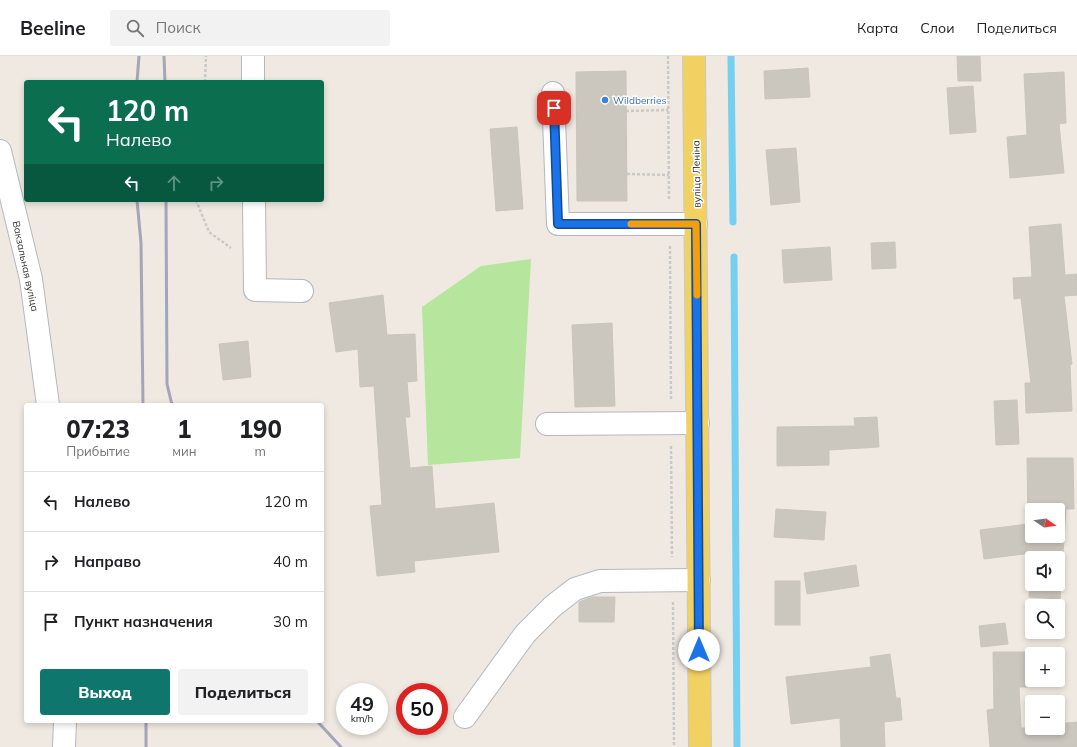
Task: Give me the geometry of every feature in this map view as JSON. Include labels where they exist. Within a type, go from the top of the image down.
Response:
[{"type":"main road","name":"вуліца Леніна","points":[[694,56],[700,747]]},
{"type":"street","points":[[253,56],[254,80]]},
{"type":"street","points":[[553,93],[558,224],[696,224]]},
{"type":"street","name":"Вакзальная вуліца","points":[[0,151],[31,280],[48,403]]},
{"type":"street","points":[[254,202],[255,290],[302,290]]},
{"type":"street","points":[[547,424],[698,423]]},
{"type":"street","points":[[465,717],[526,634],[553,606],[575,589],[600,581],[699,580]]},
{"type":"street","points":[[64,747],[65,723]]},
{"type":"path","points":[[205,80],[206,56]]},
{"type":"path","points":[[626,111],[668,110]]},
{"type":"path","points":[[627,174],[669,175]]},
{"type":"path","points":[[197,202],[210,232],[255,265]]},
{"type":"green space","points":[[531,259],[520,458],[428,465],[422,307],[481,266]]},
{"type":"building","points":[[957,56],[980,56],[981,81],[958,81]]},
{"type":"building","points":[[808,68],[810,97],[765,99],[764,71]]},
{"type":"building","points":[[626,71],[627,201],[577,201],[576,72]]},
{"type":"building","points":[[1064,72],[1066,123],[1059,124],[1064,173],[1010,178],[1007,137],[1027,135],[1024,74]]},
{"type":"building","points":[[973,86],[976,132],[950,134],[947,88]]},
{"type":"building","points":[[517,127],[523,209],[496,211],[490,129]]},
{"type":"building","points":[[796,148],[800,202],[771,205],[766,150]]},
{"type":"building","points":[[1061,224],[1065,275],[1077,274],[1077,295],[1064,296],[1072,364],[1070,365],[1072,411],[1026,413],[1025,383],[1031,383],[1021,298],[1014,299],[1013,278],[1032,277],[1029,227]]},
{"type":"building","points":[[895,242],[896,268],[872,269],[871,243]]},
{"type":"building","points":[[830,247],[832,280],[784,283],[782,250]]},
{"type":"building","points":[[383,295],[387,335],[415,334],[417,381],[407,382],[410,417],[405,417],[410,468],[432,466],[435,509],[494,503],[499,552],[414,561],[415,572],[377,576],[370,506],[382,505],[374,386],[360,387],[358,349],[336,352],[329,303]]},
{"type":"building","points":[[612,323],[615,406],[575,407],[572,325]]},
{"type":"building","points":[[248,341],[251,377],[223,380],[219,344]]},
{"type":"building","points":[[1017,400],[1019,444],[996,445],[994,401]]},
{"type":"building","points":[[877,417],[879,447],[829,450],[829,465],[777,466],[777,427],[855,426],[854,418]]},
{"type":"building","points":[[1027,458],[1073,458],[1074,509],[1066,509],[1065,524],[1065,503],[1028,503]]},
{"type":"building","points":[[776,509],[826,512],[824,540],[774,537]]},
{"type":"building","points":[[1025,524],[1025,543],[1064,543],[1063,551],[1025,551],[1025,554],[984,559],[980,530]]},
{"type":"building","points":[[856,565],[859,586],[807,594],[804,573]]},
{"type":"building","points":[[775,581],[800,581],[800,625],[775,625]]},
{"type":"building","points":[[1029,591],[1061,591],[1060,599],[1029,597]]},
{"type":"building","points":[[592,597],[615,597],[614,622],[579,622],[579,602]]},
{"type":"building","points":[[1005,623],[1008,644],[981,647],[979,626]]},
{"type":"building","points":[[993,652],[1025,652],[1025,687],[1019,687],[1021,728],[1025,728],[1025,735],[1065,735],[1065,723],[1077,722],[1077,747],[990,747],[987,710],[994,709]]},
{"type":"building","points":[[890,654],[896,698],[900,698],[902,720],[884,722],[885,747],[841,747],[840,718],[791,724],[786,677],[871,667],[870,657]]},
{"type":"waterway","points":[[731,56],[733,222]]},
{"type":"waterway","points":[[734,257],[737,747]]},
{"type":"railway","points":[[137,80],[139,56]]},
{"type":"railway","points":[[164,56],[165,80]]},
{"type":"railway","points":[[137,202],[141,243],[143,403]]},
{"type":"railway","points":[[166,202],[167,384],[172,403]]},
{"type":"railway","points":[[146,723],[146,747]]},
{"type":"railway","points":[[319,723],[341,747]]},
{"type":"slow traffic","points":[[631,224],[696,224],[697,295]]},
{"type":"place","name":"Wildberries","points":[[605,100]]},
{"type":"route","points":[[554,108],[558,224],[696,224],[699,650]]}]
